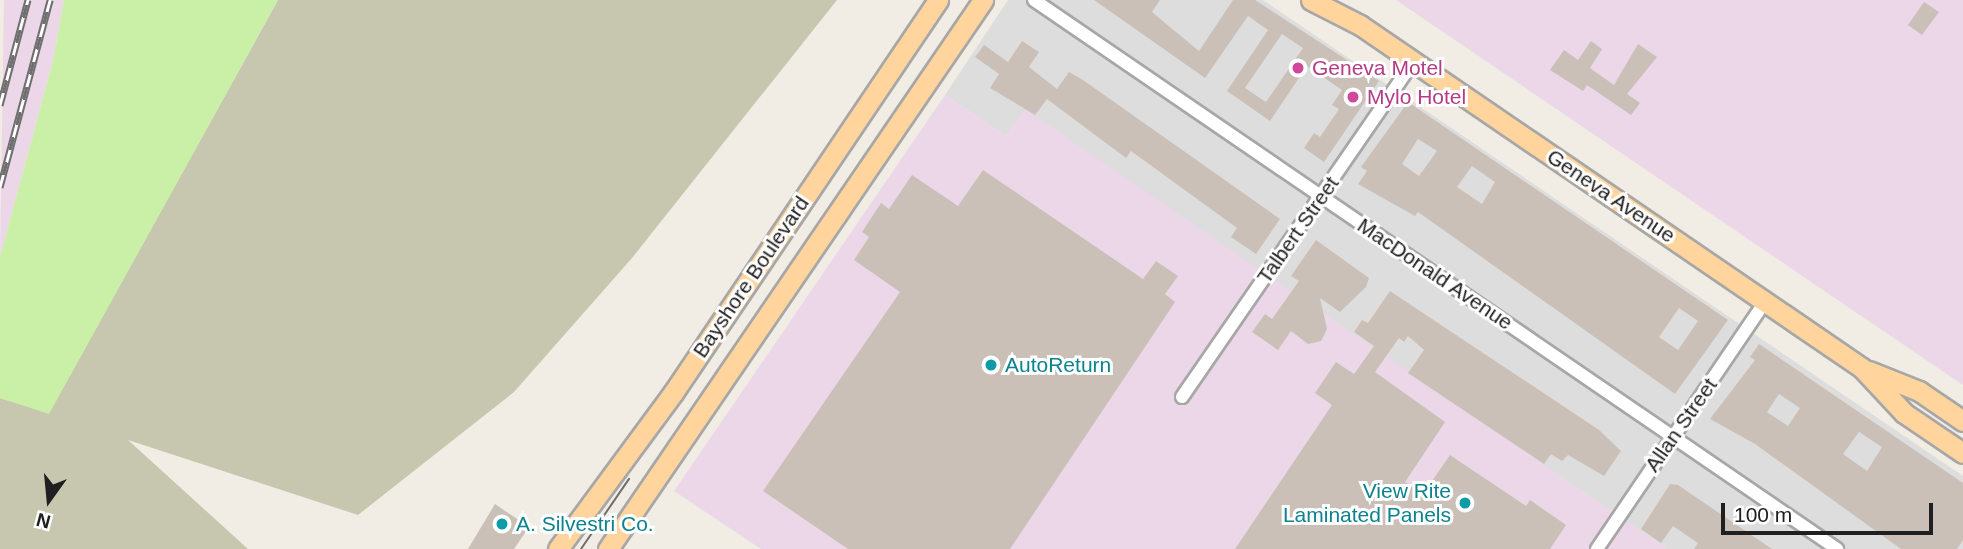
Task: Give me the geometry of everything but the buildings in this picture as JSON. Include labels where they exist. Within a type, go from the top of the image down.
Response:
[{"type":"main road","name":"Bayshore Boulevard","points":[[558,549],[673,393],[938,0]]},
{"type":"main road","name":"Bayshore Boulevard","points":[[608,549],[983,0]]},
{"type":"main road","name":"Geneva Avenue","points":[[1311,0],[1360,24]]},
{"type":"main road","name":"Geneva Avenue","points":[[1334,0],[1360,24],[1862,368],[1919,391],[1963,421]]},
{"type":"main road","name":"Geneva Avenue","points":[[1862,368],[1904,413],[1963,453]]},
{"type":"street","name":"MacDonald Avenue","points":[[1034,0],[1837,549]]},
{"type":"street","name":"Talbert Street","points":[[1182,397],[1414,61]]},
{"type":"street","name":"Allan Street","points":[[1597,549],[1765,302]]},
{"type":"shaded area","points":[[4,0],[64,0],[53,61],[0,257]]},
{"type":"shaded area","points":[[278,0],[837,0],[632,258],[514,392],[358,515],[128,440],[248,549],[0,549],[0,398],[49,413]]},
{"type":"shaded area","points":[[1008,0],[1263,0],[1963,476],[1963,549],[1667,549],[1025,110],[1006,136],[945,95]]},
{"type":"shaded area","points":[[1396,0],[1963,0],[1963,385]]},
{"type":"shaded area","points":[[945,95],[1006,136],[1025,109],[1667,549],[761,549],[674,491]]},
{"type":"green space","points":[[64,0],[278,0],[49,414],[0,398],[0,257],[53,61]]},
{"type":"tram line","points":[[581,549],[629,479]]},
{"type":"railway","points":[[0,105],[28,0]]},
{"type":"railway","points":[[0,187],[50,0]]},
{"type":"place","name":"Geneva Motel","points":[[1298,68]]},
{"type":"place","name":"Mylo Hotel","points":[[1353,97]]},
{"type":"place","name":"AutoReturn","points":[[991,365]]},
{"type":"place","name":"View Rite Laminated Panels","points":[[1465,503]]},
{"type":"place","name":"A. Silvestri Co.","points":[[502,524]]}]
